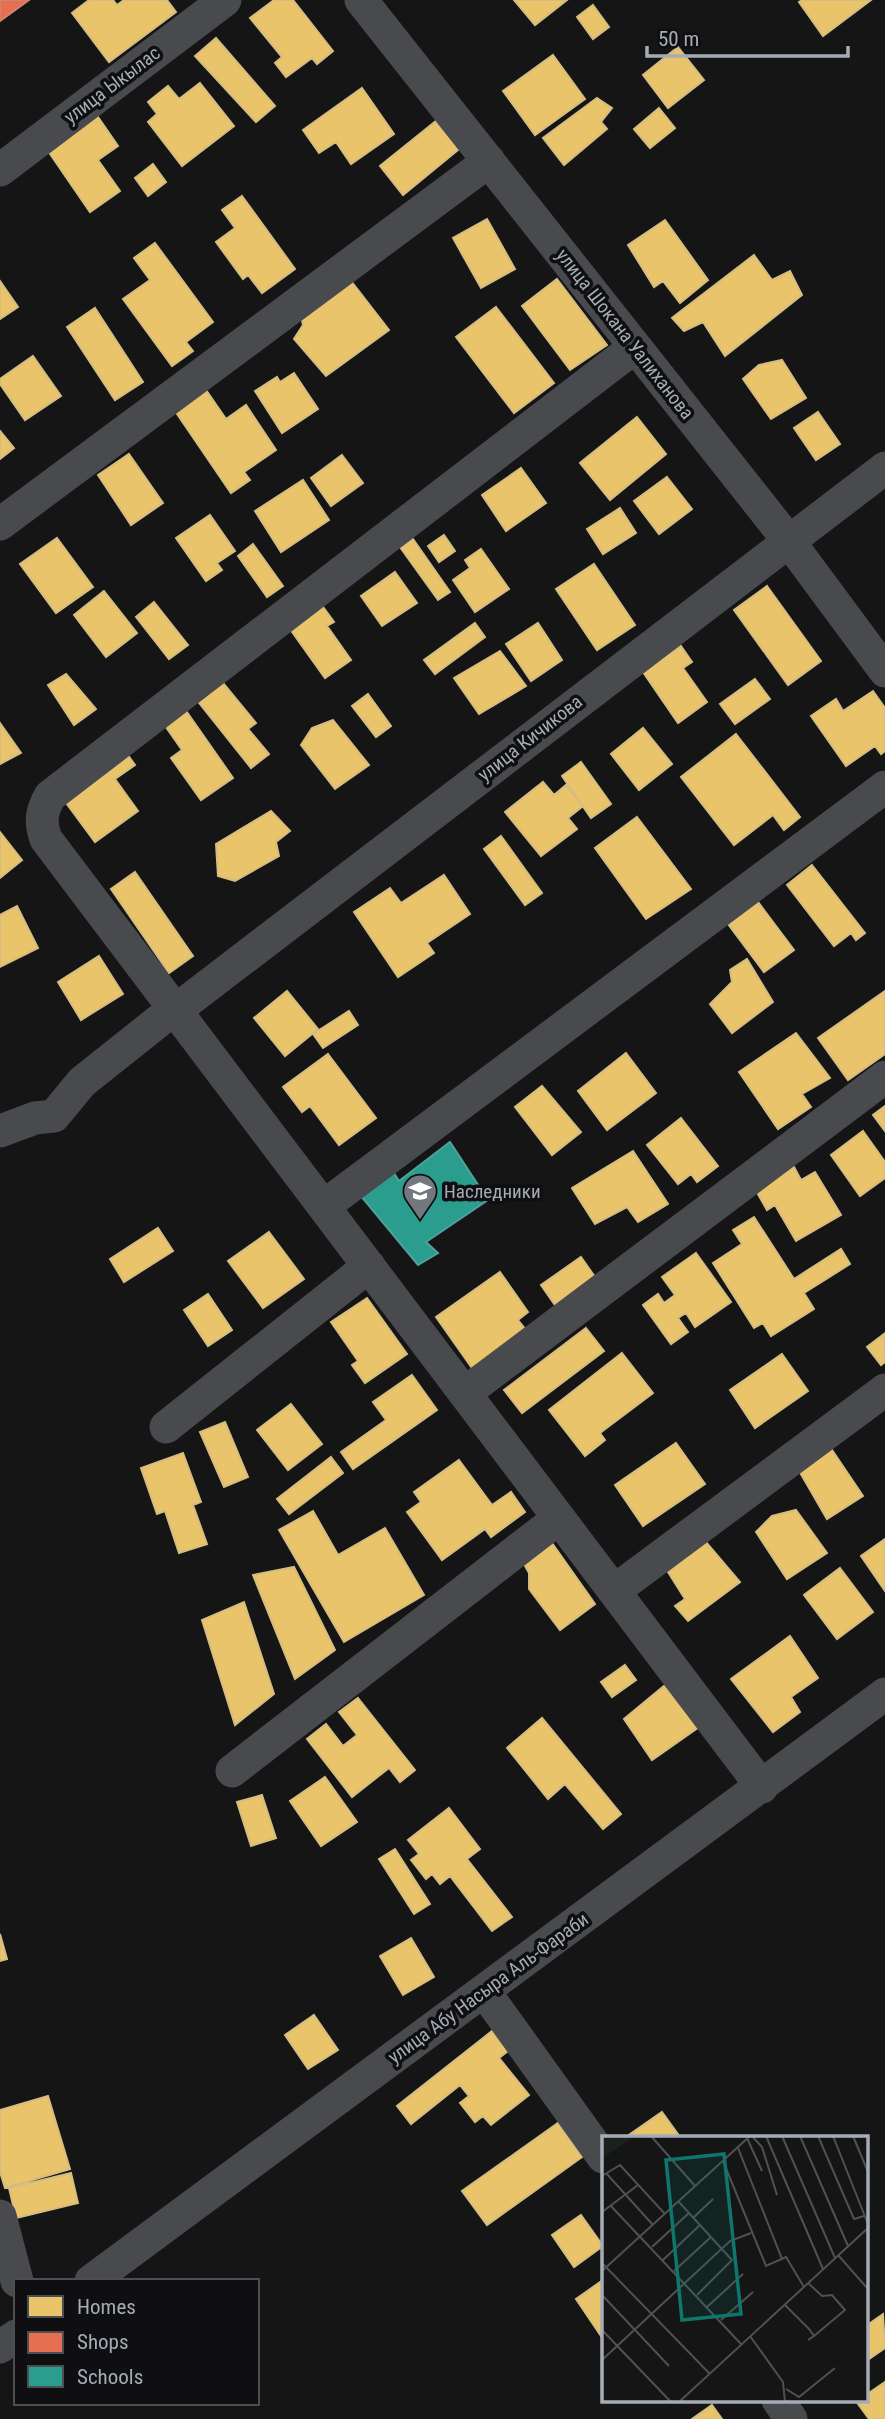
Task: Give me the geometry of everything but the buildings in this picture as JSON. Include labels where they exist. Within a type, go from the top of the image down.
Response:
[{"type":"street","name":"улица Ыкылас","points":[[0,170],[225,0]]},
{"type":"street","name":"улица Шокана Уалиханова","points":[[361,0],[788,540],[885,671]]},
{"type":"street","points":[[0,524],[489,162]]},
{"type":"street","points":[[635,347],[50,796],[42,811],[41,825],[46,839],[762,1787]]},
{"type":"street","name":"улица Кичикова","points":[[0,1131],[35,1118],[54,1116],[82,1082],[175,1009],[885,468]]},
{"type":"street","points":[[324,1206],[885,787]]},
{"type":"street","points":[[465,1393],[885,1077]]},
{"type":"street","points":[[166,1427],[369,1265]]},
{"type":"street","points":[[614,1591],[885,1390]]},
{"type":"street","points":[[232,1771],[559,1518]]},
{"type":"street","name":"улица Абу Насыра Аль-Фараби","points":[[94,2279],[885,1694]]},
{"type":"street","points":[[484,1991],[602,2156]]},
{"type":"street","points":[[0,2216],[16,2279]]},
{"type":"street","points":[[779,2402],[791,2419]]},
{"type":"place","name":"Наследники","points":[[420,1221]]}]
